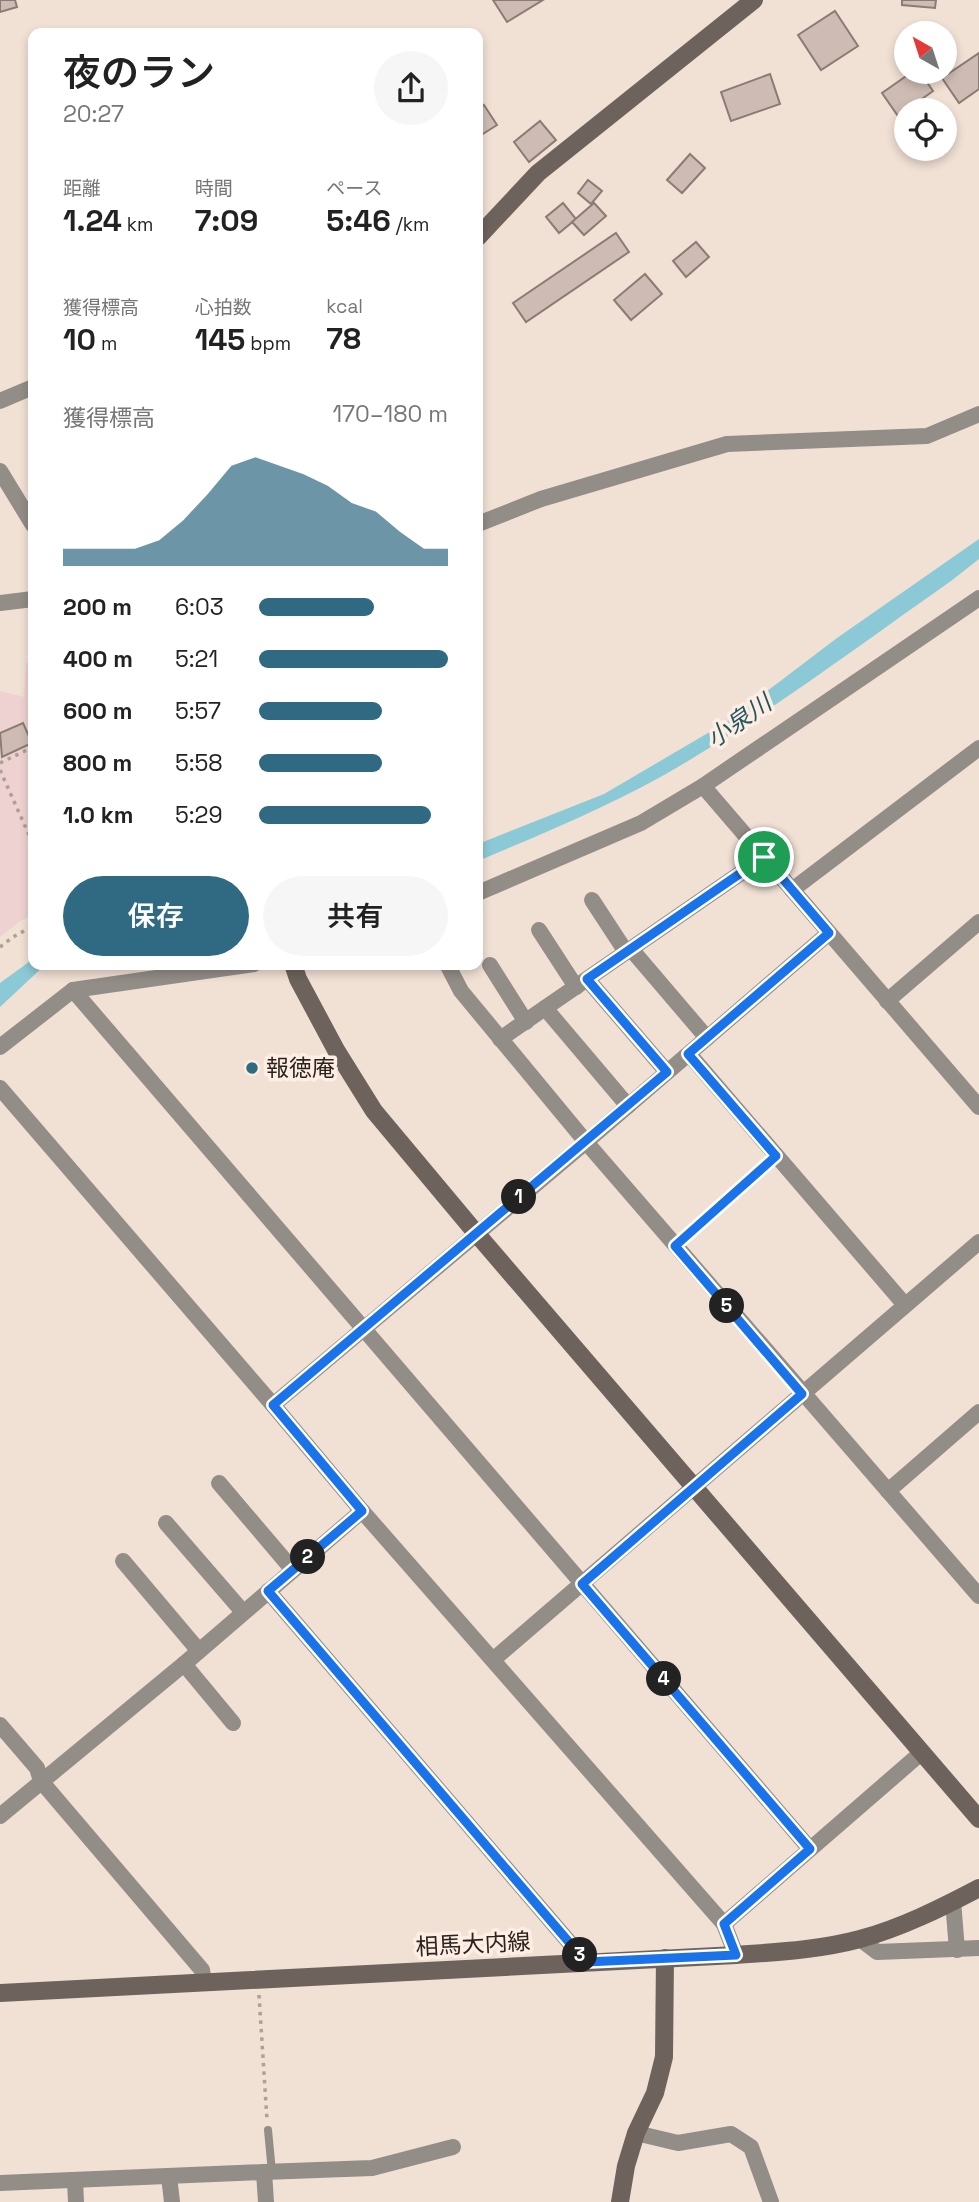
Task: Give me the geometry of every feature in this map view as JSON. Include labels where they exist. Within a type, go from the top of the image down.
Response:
[{"type":"street","points":[[483,232],[538,173],[754,0]]},
{"type":"street","points":[[0,401],[28,389]]},
{"type":"street","points":[[483,522],[541,499],[727,444],[927,436],[979,414]]},
{"type":"street","points":[[0,471],[28,517]]},
{"type":"street","points":[[483,891],[641,823],[703,786],[979,598]]},
{"type":"street","points":[[0,603],[28,600]]},
{"type":"street","points":[[792,890],[979,748]]},
{"type":"street","points":[[703,786],[979,1107]]},
{"type":"street","points":[[500,1039],[764,857]]},
{"type":"street","points":[[592,900],[629,951],[707,1038]]},
{"type":"street","points":[[887,1001],[979,922]]},
{"type":"street","points":[[539,930],[582,983],[667,1072]]},
{"type":"street","points":[[273,1405],[829,933]]},
{"type":"street","points":[[490,965],[526,1022]]},
{"type":"street","points":[[0,1047],[73,990],[212,970]]},
{"type":"street","points":[[295,970],[336,1050],[374,1111],[979,1819]]},
{"type":"street","points":[[450,970],[461,991],[586,1142],[802,1394],[976,1588]]},
{"type":"street","points":[[73,990],[810,1849]]},
{"type":"street","points":[[545,1008],[628,1106]]},
{"type":"street","points":[[688,1054],[905,1306]]},
{"type":"street","points":[[966,1091],[979,1080]]},
{"type":"street","points":[[0,1088],[362,1511],[724,1924],[736,1955]]},
{"type":"street","points":[[494,1659],[979,1242]]},
{"type":"street","points":[[888,1491],[979,1412]]},
{"type":"street","points":[[219,1483],[293,1570]]},
{"type":"street","points":[[0,1816],[184,1664],[362,1511]]},
{"type":"street","points":[[166,1523],[243,1612]]},
{"type":"street","points":[[123,1561],[199,1651]]},
{"type":"street","points":[[268,1591],[586,1962]]},
{"type":"street","points":[[184,1664],[233,1723]]},
{"type":"street","points":[[1,1728],[37,1768],[41,1781],[202,1970],[204,1982]]},
{"type":"street","points":[[724,1924],[921,1753]]},
{"type":"street","name":"相馬大内線","points":[[0,1993],[812,1949],[860,1939],[909,1922],[979,1888]]},
{"type":"street","points":[[953,1901],[957,1950]]},
{"type":"street","points":[[860,1939],[877,1952],[979,1948]]},
{"type":"street","points":[[620,2202],[626,2166],[636,2133],[655,2093],[664,2057],[665,1958]]},
{"type":"street","points":[[636,2133],[678,2143],[731,2134],[751,2147],[771,2202]]},
{"type":"street","points":[[0,2183],[372,2168],[453,2147]]},
{"type":"street","points":[[266,2202],[268,2172]]},
{"type":"street","points":[[169,2176],[172,2202]]},
{"type":"street","points":[[75,2180],[76,2202]]},
{"type":"lane","points":[[675,1246],[776,1156]]},
{"type":"lane","points":[[268,2130],[268,2172]]},
{"type":"path","points":[[0,763],[28,749]]},
{"type":"path","points":[[0,770],[28,833]]},
{"type":"path","points":[[0,947],[28,929]]},
{"type":"path","points":[[258,1979],[268,2130]]},
{"type":"shaded area","points":[[28,663],[28,917],[0,937],[0,691],[24,697]]},
{"type":"water","name":"小泉川","points":[[979,539],[979,559],[951,581],[722,740],[663,776],[611,802],[483,859],[483,842],[604,794],[725,723],[837,638]]},
{"type":"water","points":[[28,963],[28,970],[40,970],[0,1007],[0,983]]},
{"type":"building","points":[[0,0],[15,0],[17,7],[0,12]]},
{"type":"building","points":[[493,0],[543,0],[507,22]]},
{"type":"building","points":[[902,0],[936,0],[935,8],[902,5]]},
{"type":"building","points":[[835,11],[858,46],[821,70],[798,35]]},
{"type":"building","points":[[979,53],[979,89],[959,103],[946,84],[957,84],[957,68]]},
{"type":"building","points":[[770,74],[780,104],[731,121],[721,92]]},
{"type":"building","points":[[895,84],[928,84],[933,91],[923,98],[894,98],[894,110],[882,93]]},
{"type":"building","points":[[483,106],[497,125],[483,134]]},
{"type":"building","points":[[540,121],[556,140],[529,162],[514,142]]},
{"type":"building","points":[[690,154],[705,168],[682,193],[667,180]]},
{"type":"building","points":[[588,180],[602,191],[591,204],[578,193]]},
{"type":"building","points":[[563,203],[576,219],[559,233],[546,217]]},
{"type":"building","points":[[594,203],[606,216],[584,235],[572,222]]},
{"type":"building","points":[[616,233],[629,252],[526,322],[513,303]]},
{"type":"building","points":[[696,242],[709,257],[686,277],[673,261]]},
{"type":"building","points":[[645,274],[662,294],[631,320],[614,300]]},
{"type":"building","points":[[23,723],[28,734],[28,745],[2,757],[0,733]]},
{"type":"place","name":"報徳庵","points":[[252,1068]]},
{"type":"route","points":[[764,857],[829,933],[688,1054],[776,1156],[675,1246],[802,1394],[582,1584],[810,1849],[724,1924],[736,1955],[586,1962],[268,1591],[362,1511],[273,1405],[667,1072],[587,979],[764,857]]}]
